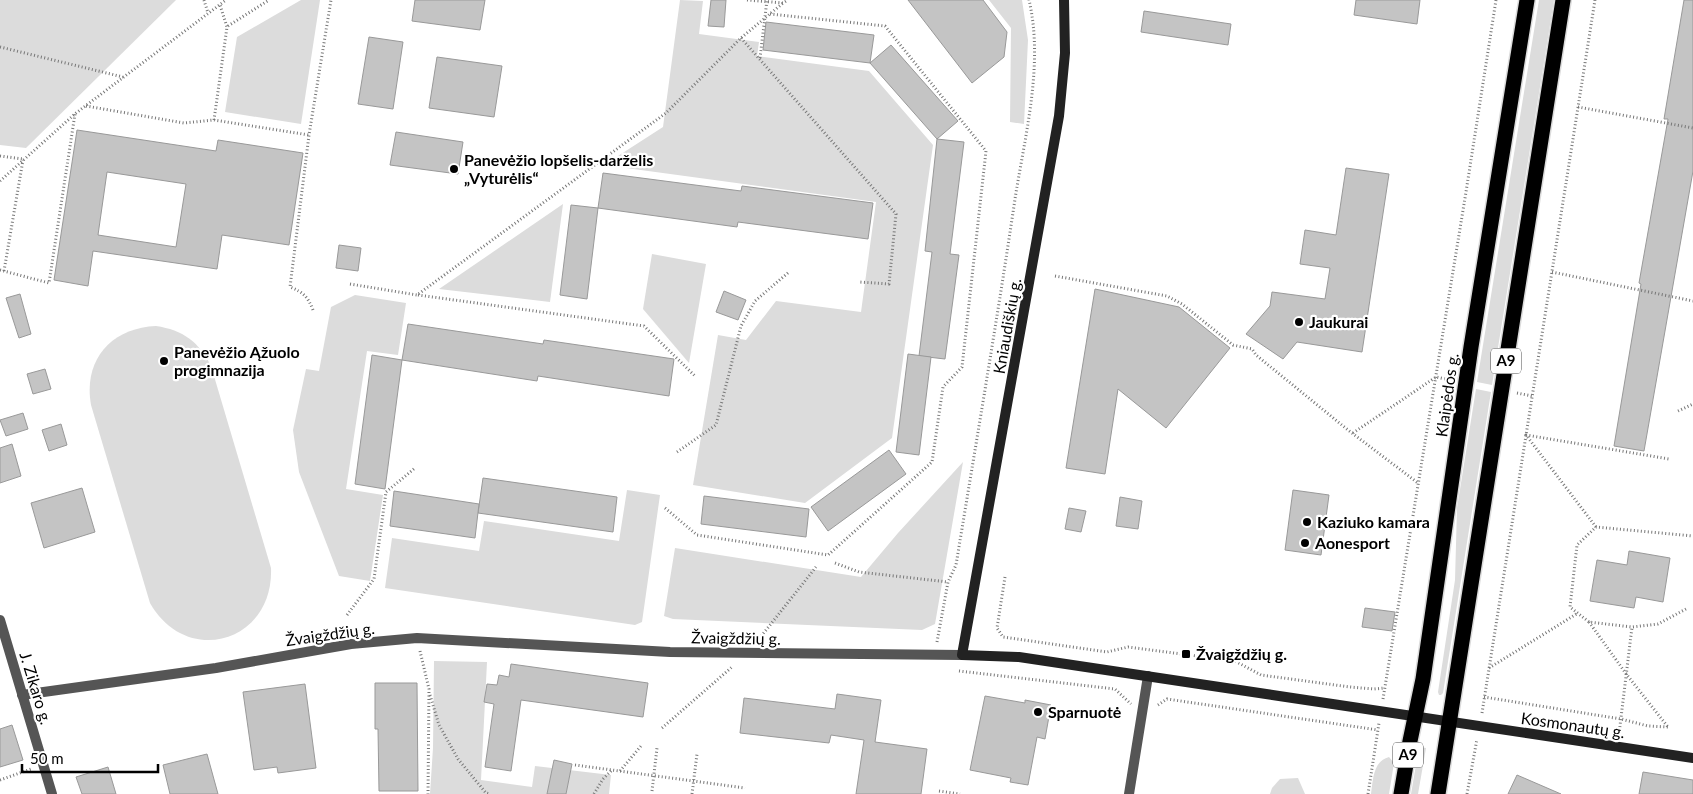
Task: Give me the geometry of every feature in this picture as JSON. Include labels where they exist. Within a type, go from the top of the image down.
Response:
[{"type":"highway","name":"Klaipėdos g.","points":[[1401,794],[1423,679],[1471,347],[1527,0]]},
{"type":"highway","name":"A9","points":[[1438,794],[1563,0]]},
{"type":"main road","name":"Kniaudiškių g.","points":[[962,655],[1059,116],[1065,53],[1064,0]]},
{"type":"main road","name":"Žvaigždžių g.","points":[[962,655],[1019,657],[1449,721]]},
{"type":"main road","name":"Kosmonautų g.","points":[[1449,721],[1693,758]]},
{"type":"street","name":"J. Zikaro g.","points":[[0,620],[52,794]]},
{"type":"street","name":"Žvaigždžių g.","points":[[22,695],[216,668],[344,645],[417,638],[670,652],[962,655]]},
{"type":"street","points":[[1128,794],[1148,676]]},
{"type":"path","points":[[204,0],[208,13]]},
{"type":"path","points":[[0,181],[76,113],[226,0]]},
{"type":"path","points":[[227,27],[269,0]]},
{"type":"path","points":[[313,310],[309,299],[302,291],[290,287],[309,135],[331,0]]},
{"type":"path","points":[[747,0],[783,3]]},
{"type":"path","points":[[417,294],[666,113],[741,38],[788,0]]},
{"type":"path","points":[[935,654],[948,582],[956,565],[1033,83],[1035,40],[1029,0]]},
{"type":"path","points":[[1368,794],[1496,0]]},
{"type":"path","points":[[1486,689],[1595,0]]},
{"type":"path","points":[[760,59],[766,1]]},
{"type":"path","points":[[214,120],[227,27],[220,4]]},
{"type":"path","points":[[665,508],[697,535],[828,555],[932,462],[942,387],[962,367],[986,151],[884,26],[770,14]]},
{"type":"path","points":[[741,38],[896,214],[888,284],[859,282]]},
{"type":"path","points":[[0,47],[123,77]]},
{"type":"path","points":[[86,106],[184,123],[214,120],[309,135]]},
{"type":"path","points":[[1578,107],[1693,128]]},
{"type":"path","points":[[2,270],[49,284],[76,113]]},
{"type":"path","points":[[0,156],[23,159]]},
{"type":"path","points":[[2,270],[23,159]]},
{"type":"path","points":[[0,265],[2,270]]},
{"type":"path","points":[[677,452],[716,425],[742,326],[755,301],[789,272]]},
{"type":"path","points":[[1552,272],[1693,301]]},
{"type":"path","points":[[1055,276],[1167,296],[1182,304],[1234,345],[1252,349],[1256,355],[1418,483]]},
{"type":"path","points":[[350,284],[644,326],[695,376]]},
{"type":"path","points":[[1353,433],[1436,377]]},
{"type":"path","points":[[1678,411],[1693,404]]},
{"type":"path","points":[[1526,435],[1670,459]]},
{"type":"path","points":[[1526,435],[1596,527],[1693,536]]},
{"type":"path","points":[[347,615],[374,579],[386,492],[415,468]]},
{"type":"path","points":[[1484,697],[1621,719],[1648,726],[1668,727],[1626,675],[1589,622],[1570,607],[1577,545],[1596,527]]},
{"type":"path","points":[[835,562],[859,572],[948,582]]},
{"type":"path","points":[[1005,577],[997,628],[1003,637],[1107,652],[1128,648],[1235,661],[1261,675],[1374,690],[1385,688]]},
{"type":"path","points":[[1589,622],[1632,627],[1658,624],[1686,609]]},
{"type":"path","points":[[1489,668],[1578,613]]},
{"type":"path","points":[[1618,747],[1632,627]]},
{"type":"path","points":[[417,638],[439,724],[458,759],[486,793],[490,794]]},
{"type":"path","points":[[959,671],[1115,689],[1128,704],[1157,707],[1167,698],[1378,730]]},
{"type":"path","points":[[428,794],[429,689]]},
{"type":"path","points":[[620,771],[641,746]]},
{"type":"path","points":[[652,791],[657,748]]},
{"type":"path","points":[[1467,794],[1473,753]]},
{"type":"path","points":[[692,794],[697,754]]},
{"type":"path","points":[[0,780],[43,765]]},
{"type":"path","points":[[575,765],[745,788]]},
{"type":"path","points":[[594,794],[603,779],[612,770]]},
{"type":"path","points":[[939,791],[960,794]]},
{"type":"shaded area","points":[[0,0],[176,0],[26,148],[0,145]]},
{"type":"shaded area","points":[[301,0],[320,0],[301,124],[225,112],[237,37]]},
{"type":"shaded area","points":[[680,0],[703,1],[699,34],[759,42],[757,56],[869,71],[933,145],[892,438],[805,503],[693,485],[718,335],[746,340],[776,301],[861,312],[876,202],[604,165],[663,127]]},
{"type":"shaded area","points":[[989,0],[1022,0],[1028,40],[1024,124],[1010,122],[1011,28]]},
{"type":"shaded area","points":[[1539,0],[1554,0],[1492,385],[1477,382]]},
{"type":"shaded area","points":[[563,204],[550,302],[439,289]]},
{"type":"shaded area","points":[[652,254],[706,264],[689,363],[643,309]]},
{"type":"shaded area","points":[[355,295],[406,303],[398,355],[367,351],[346,489],[383,495],[370,581],[339,576],[299,472],[293,430],[306,369],[319,371],[331,307]]},
{"type":"shaded area","points":[[156,326],[166,328],[189,338],[201,350],[211,366],[271,568],[268,593],[259,614],[244,629],[225,638],[205,640],[185,635],[166,623],[150,603],[91,405],[91,374],[96,361],[104,349],[126,333],[140,328]]},
{"type":"shaded area","points":[[1476,389],[1491,392],[1443,693],[1439,695],[1455,580],[1457,508]]},
{"type":"shaded area","points":[[963,462],[935,624],[922,630],[673,619],[664,616],[675,548],[861,577],[898,533]]},
{"type":"shaded area","points":[[627,490],[660,495],[642,622],[635,625],[385,588],[392,538],[479,551],[484,521],[619,541]]},
{"type":"shaded area","points":[[434,661],[487,662],[481,780],[532,787],[535,766],[611,775],[609,794],[430,794],[433,748]]},
{"type":"shaded area","points":[[1419,747],[1426,748],[1418,794],[1411,794]]},
{"type":"shaded area","points":[[1389,757],[1394,763],[1389,794],[1371,794],[1373,777],[1377,767],[1380,762]]},
{"type":"shaded area","points":[[1298,778],[1305,794],[1270,794],[1272,788],[1280,779]]},
{"type":"building","points":[[415,0],[485,0],[480,30],[412,21]]},
{"type":"building","points":[[711,0],[726,0],[724,27],[708,26]]},
{"type":"building","points":[[908,0],[983,0],[1007,32],[1004,57],[972,83]]},
{"type":"building","points":[[1356,0],[1420,0],[1417,24],[1354,15]]},
{"type":"building","points":[[1684,0],[1693,0],[1693,171],[1644,451],[1614,446],[1641,284],[1639,283],[1668,119],[1664,119]]},
{"type":"building","points":[[1144,11],[1231,24],[1228,45],[1141,32]]},
{"type":"building","points":[[766,22],[874,35],[870,63],[763,50]]},
{"type":"building","points":[[369,37],[403,42],[393,109],[358,104]]},
{"type":"building","points":[[891,45],[958,121],[937,139],[870,63]]},
{"type":"building","points":[[437,57],[502,66],[494,117],[429,108]]},
{"type":"building","points":[[77,130],[216,151],[218,140],[303,153],[289,245],[222,235],[217,269],[93,251],[88,286],[54,280]],"holes":[[[107,172],[186,184],[176,247],[98,235]]]},
{"type":"building","points":[[396,132],[463,142],[458,174],[390,165]]},
{"type":"building","points":[[937,139],[964,142],[950,254],[959,255],[945,359],[919,356],[932,252],[925,251]]},
{"type":"building","points":[[1346,168],[1389,174],[1362,352],[1297,342],[1283,359],[1246,334],[1270,306],[1272,292],[1325,299],[1330,268],[1300,264],[1305,230],[1336,235]]},
{"type":"building","points":[[603,173],[741,191],[742,186],[873,203],[868,239],[738,222],[737,227],[598,208]]},
{"type":"building","points":[[571,205],[598,208],[587,299],[560,295]]},
{"type":"building","points":[[339,245],[361,248],[358,271],[336,268]]},
{"type":"building","points":[[1095,289],[1179,307],[1230,348],[1166,428],[1118,389],[1105,474],[1066,468]]},
{"type":"building","points":[[724,291],[746,300],[738,320],[716,312]]},
{"type":"building","points":[[20,294],[31,334],[19,338],[6,298]]},
{"type":"building","points":[[408,324],[543,344],[544,340],[674,359],[669,396],[538,376],[537,381],[402,360]]},
{"type":"building","points":[[908,354],[931,357],[919,455],[896,452]]},
{"type":"building","points":[[372,355],[402,360],[385,489],[355,484]]},
{"type":"building","points":[[45,369],[51,389],[33,394],[27,374]]},
{"type":"building","points":[[23,413],[28,429],[6,436],[0,420]]},
{"type":"building","points":[[61,424],[67,445],[49,451],[42,430]]},
{"type":"building","points":[[12,444],[21,476],[0,483],[0,448]]},
{"type":"building","points":[[889,450],[906,474],[828,531],[811,507]]},
{"type":"building","points":[[483,478],[617,497],[613,532],[478,513]]},
{"type":"building","points":[[82,488],[95,532],[44,548],[31,503]]},
{"type":"building","name":"Kaziuko kamara","points":[[1293,490],[1329,495],[1321,555],[1285,550]]},
{"type":"building","points":[[394,491],[479,504],[475,538],[390,526]]},
{"type":"building","points":[[704,496],[809,509],[806,537],[701,524]]},
{"type":"building","points":[[1120,497],[1142,501],[1138,529],[1116,526]]},
{"type":"building","points":[[1069,508],[1086,511],[1081,532],[1065,529]]},
{"type":"building","points":[[1629,551],[1670,558],[1663,602],[1636,597],[1634,608],[1590,601],[1597,560],[1627,565]]},
{"type":"building","points":[[1365,608],[1395,612],[1392,631],[1362,627]]},
{"type":"building","points":[[511,664],[648,683],[643,717],[521,700],[511,771],[485,767],[494,704],[484,702],[487,684],[497,685],[499,675],[509,677]]},
{"type":"building","points":[[375,683],[417,683],[418,791],[379,791],[378,729],[375,729]]},
{"type":"building","points":[[305,684],[316,768],[278,773],[277,767],[254,770],[243,692]]},
{"type":"building","points":[[837,694],[881,700],[875,742],[927,749],[921,794],[856,794],[864,740],[831,735],[829,743],[740,733],[744,698],[835,709]]},
{"type":"building","points":[[985,696],[1025,703],[1025,700],[1051,705],[1045,739],[1037,737],[1028,785],[1010,782],[1011,778],[970,770]]},
{"type":"building","points":[[12,725],[23,760],[0,767],[0,729]]},
{"type":"building","points":[[207,754],[218,794],[170,794],[163,765]]},
{"type":"building","points":[[554,760],[572,764],[566,794],[547,794]]},
{"type":"building","points":[[108,767],[116,794],[82,794],[76,777]]},
{"type":"building","points":[[1643,772],[1693,780],[1693,794],[1639,794]]},
{"type":"building","points":[[1517,775],[1561,794],[1508,794]]},
{"type":"place","name":"Panevėžio lopšelis-darželis „Vyturėlis“","points":[[454,169]]},
{"type":"place","name":"Jaukurai","points":[[1299,322]]},
{"type":"place","name":"Panevėžio Ąžuolo progimnazija","points":[[164,361]]},
{"type":"place","name":"Kaziuko kamara","points":[[1307,522]]},
{"type":"place","name":"Aonesport","points":[[1305,543]]},
{"type":"place","name":"Žvaigždžių g.","points":[[1186,654]]},
{"type":"place","name":"Sparnuotė","points":[[1038,712]]}]
